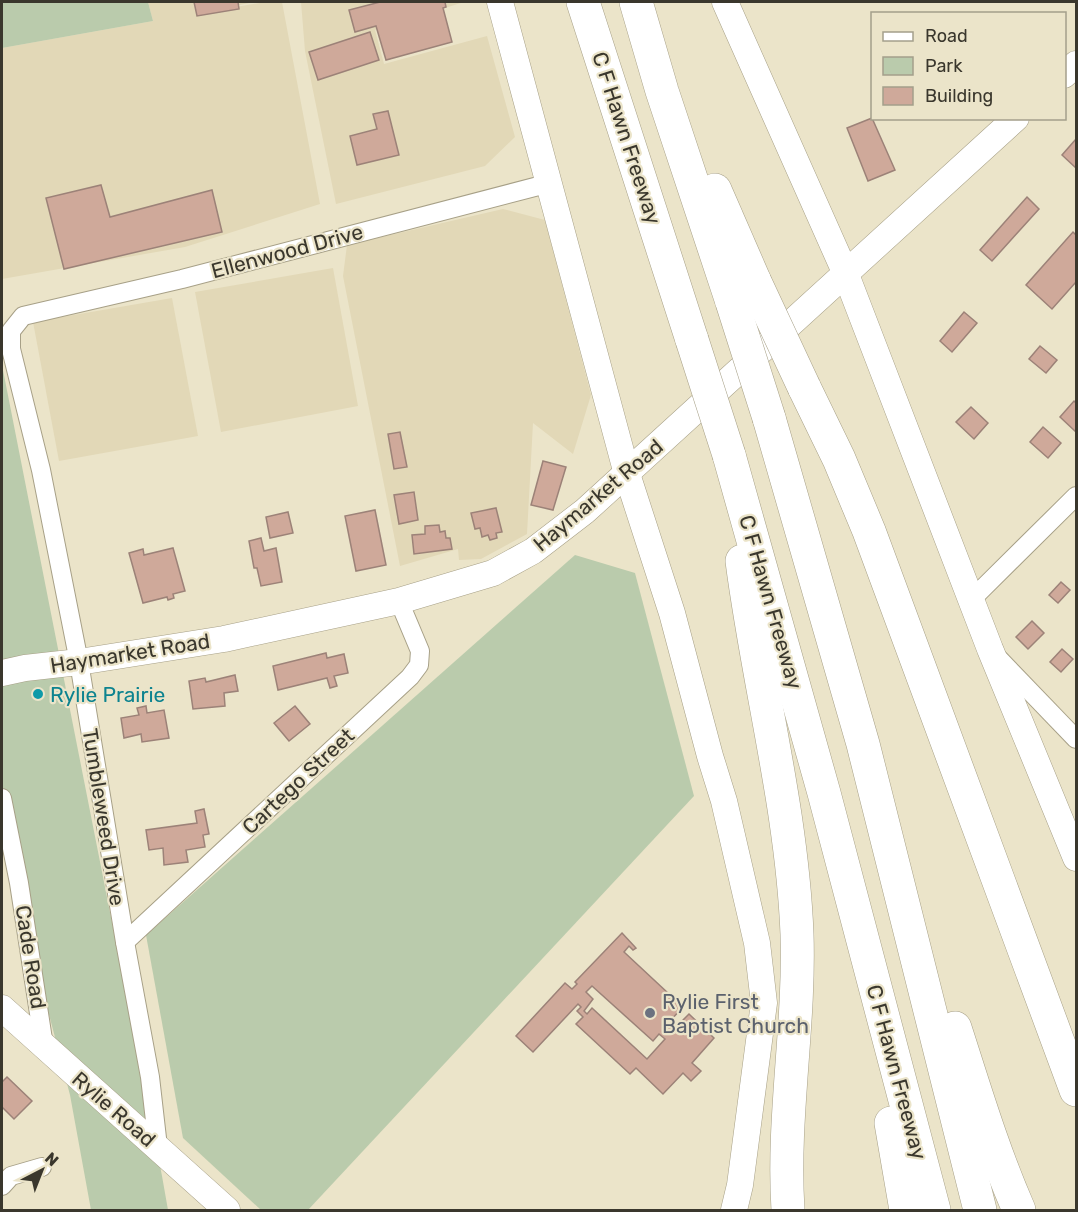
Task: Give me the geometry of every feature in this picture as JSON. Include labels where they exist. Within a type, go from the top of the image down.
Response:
[{"type":"highway","name":"C F Hawn Freeway","points":[[583,2],[729,455],[812,750],[934,1210]]},
{"type":"highway","points":[[637,2],[676,86],[722,206],[744,292],[769,418],[863,744],[982,1114],[1019,1210]]},
{"type":"highway","points":[[744,292],[804,387],[838,459],[868,531],[1077,1090]]},
{"type":"highway","points":[[729,455],[751,627],[787,824],[793,873],[797,936],[788,1124],[788,1210]]},
{"type":"highway","points":[[863,744],[980,1210]]},
{"type":"highway","points":[[859,931],[906,1210]]},
{"type":"main road","points":[[500,2],[627,474],[672,613],[724,801],[760,962],[764,1004],[740,1185],[734,1210]]},
{"type":"main road","points":[[725,2],[845,273],[990,650],[1077,858]]},
{"type":"main road","name":"Haymarket Road","points":[[2,673],[224,639],[399,601],[493,573],[533,551],[585,511],[1014,120]]},
{"type":"main road","name":"Rylie Road","points":[[2,1008],[226,1210]]},
{"type":"street","name":"Ellenwood Drive","points":[[23,316],[182,279],[550,183]]},
{"type":"street","name":"Tumbleweed Drive","points":[[23,316],[11,331],[11,349],[41,470],[79,662],[124,942],[150,1077],[158,1147]]},
{"type":"street","points":[[971,600],[1077,496]]},
{"type":"street","name":"Cartego Street","points":[[124,942],[410,677],[419,665],[420,651],[399,601]]},
{"type":"street","points":[[990,650],[1077,740]]},
{"type":"street","name":"Cade Road","points":[[2,798],[20,883],[44,1046]]},
{"type":"street","points":[[2,1186],[11,1176],[42,1167]]},
{"type":"shaded area","points":[[148,2],[254,2],[201,13],[265,2],[282,2],[320,204],[185,247],[2,279],[2,48],[153,21]]},
{"type":"shaded area","points":[[301,2],[464,2],[375,30],[384,64],[487,36],[515,137],[485,166],[336,204],[305,51]]},
{"type":"shaded area","points":[[503,209],[545,220],[591,395],[573,454],[533,423],[527,534],[481,559],[459,560],[458,549],[400,566],[343,276],[347,245]]},
{"type":"shaded area","points":[[333,268],[358,406],[221,432],[195,292]]},
{"type":"shaded area","points":[[172,298],[198,436],[59,461],[33,322]]},
{"type":"green space","points":[[2,2],[148,2],[153,21],[2,48]]},
{"type":"green space","points":[[2,365],[168,1210],[91,1210],[70,1095],[2,834]]},
{"type":"green space","points":[[575,555],[635,573],[694,796],[308,1210],[261,1210],[183,1138],[146,935]]},
{"type":"building","points":[[194,2],[238,2],[239,9],[197,16]]},
{"type":"building","points":[[380,2],[445,2],[446,7],[443,8],[452,42],[386,60],[376,26],[355,32],[349,10]]},
{"type":"building","points":[[370,32],[379,60],[318,80],[309,52]]},
{"type":"building","points":[[388,111],[399,155],[357,165],[350,136],[377,129],[373,114]]},
{"type":"building","points":[[871,118],[873,120],[895,170],[868,181],[847,128]]},
{"type":"building","points":[[1076,139],[1076,168],[1062,155]]},
{"type":"building","points":[[101,185],[110,217],[212,190],[222,232],[64,269],[46,198]]},
{"type":"building","points":[[1027,197],[1039,209],[992,261],[980,250]]},
{"type":"building","points":[[1073,232],[1076,235],[1076,282],[1052,309],[1026,285]]},
{"type":"building","points":[[964,312],[977,323],[952,352],[940,341]]},
{"type":"building","points":[[1040,346],[1057,360],[1046,373],[1029,359]]},
{"type":"building","points":[[1074,401],[1076,403],[1076,432],[1060,417]]},
{"type":"building","points":[[971,407],[988,423],[974,439],[956,422]]},
{"type":"building","points":[[1043,427],[1061,443],[1048,458],[1030,442]]},
{"type":"building","points":[[400,432],[407,467],[394,469],[388,434]]},
{"type":"building","points":[[543,461],[566,467],[553,510],[531,505]]},
{"type":"building","points":[[414,492],[418,520],[399,524],[394,495]]},
{"type":"building","points":[[496,508],[502,532],[496,533],[497,538],[490,540],[488,535],[482,537],[480,528],[475,529],[471,513]]},
{"type":"building","points":[[375,510],[386,565],[356,571],[345,516]]},
{"type":"building","points":[[288,512],[293,533],[270,538],[266,517]]},
{"type":"building","points":[[439,525],[440,532],[445,531],[446,538],[450,538],[452,549],[414,554],[412,535],[425,534],[425,526]]},
{"type":"building","points":[[261,538],[264,551],[276,548],[282,582],[261,586],[257,568],[254,568],[249,541]]},
{"type":"building","points":[[173,548],[185,591],[173,594],[174,598],[168,600],[167,597],[143,603],[129,553],[143,549],[144,555]]},
{"type":"building","points":[[1061,582],[1070,590],[1058,603],[1049,595]]},
{"type":"building","points":[[1032,621],[1044,633],[1028,649],[1016,637]]},
{"type":"building","points":[[1062,649],[1073,659],[1061,672],[1050,662]]},
{"type":"building","points":[[326,653],[327,658],[344,654],[348,673],[334,676],[337,686],[330,688],[327,678],[278,690],[273,666]]},
{"type":"building","points":[[235,675],[238,691],[224,693],[225,706],[193,709],[189,681],[205,678],[206,682]]},
{"type":"building","points":[[146,706],[147,713],[164,710],[169,738],[142,742],[141,734],[124,738],[121,718],[139,715],[137,708]]},
{"type":"building","points":[[295,706],[310,724],[289,741],[274,723]]},
{"type":"building","points":[[204,809],[209,834],[203,835],[205,847],[186,850],[188,862],[164,865],[163,848],[149,850],[146,830],[197,823],[195,811]]},
{"type":"building","name":"Rylie First Baptist Church","points":[[622,933],[636,948],[633,950],[629,946],[624,952],[683,1007],[669,1022],[675,1028],[689,1014],[714,1038],[692,1063],[701,1071],[691,1081],[683,1073],[663,1094],[636,1068],[630,1074],[576,1024],[583,1017],[577,1011],[581,1007],[578,1004],[533,1052],[516,1036],[565,983],[572,989],[577,984],[575,982]],"holes":[[[592,986],[653,1041],[659,1034],[665,1039],[647,1059],[592,1008],[587,1014],[584,1011],[593,999],[586,992]]]},
{"type":"building","points":[[7,1077],[32,1101],[14,1119],[2,1107],[2,1082]]},
{"type":"place","name":"Rylie Prairie","points":[[38,694]]},
{"type":"place","name":"Rylie First Baptist Church","points":[[650,1013]]}]
